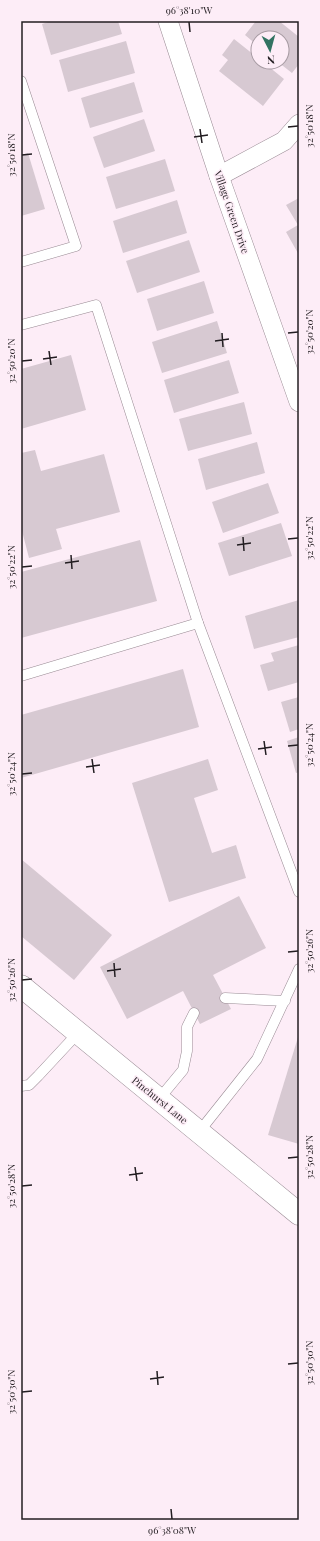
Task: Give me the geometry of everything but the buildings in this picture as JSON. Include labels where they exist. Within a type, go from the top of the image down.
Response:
[{"type":"street","name":"Village Green Drive","points":[[168,21],[219,176],[299,402]]},
{"type":"street","points":[[219,176],[284,140],[299,124]]},
{"type":"street","name":"Pinehurst Lane","points":[[21,986],[299,1214]]},
{"type":"lane","points":[[21,81],[25,108],[76,246],[21,262]]},
{"type":"lane","points":[[21,325],[96,305],[198,623],[299,892]]},
{"type":"lane","points":[[21,676],[198,623]]},
{"type":"lane","points":[[199,1132],[257,1059],[299,969]]},
{"type":"lane","points":[[225,998],[285,1001]]},
{"type":"lane","points":[[160,1099],[183,1070],[187,1051],[187,1027],[194,1013]]},
{"type":"lane","points":[[21,1086],[28,1085],[38,1076],[78,1033]]}]
